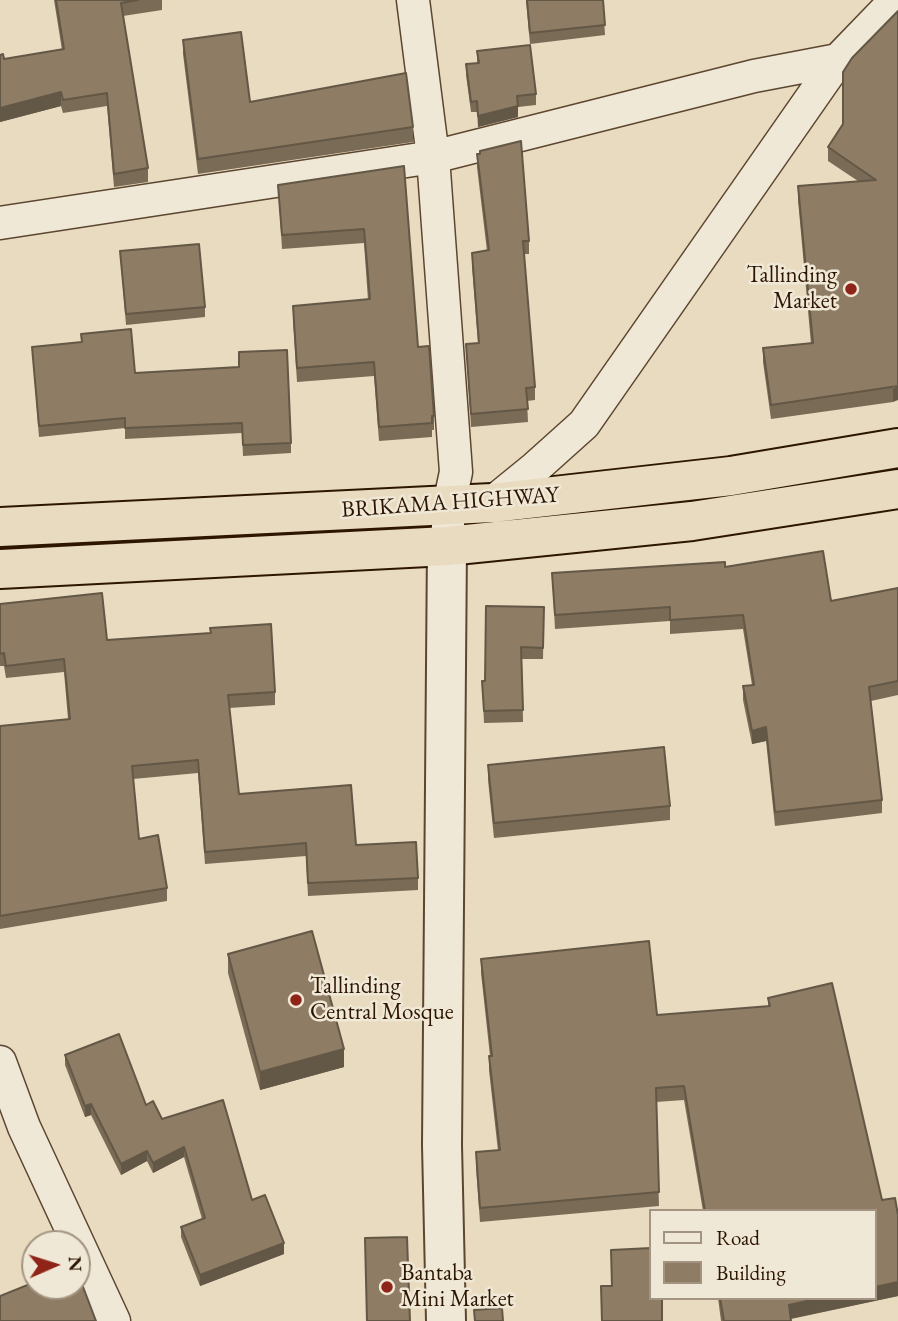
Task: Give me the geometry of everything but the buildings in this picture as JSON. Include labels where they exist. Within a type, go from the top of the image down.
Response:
[{"type":"highway","name":"BRIKAMA HIGHWAY","points":[[0,527],[492,503],[731,475],[898,449]]},
{"type":"highway","name":"BRIKAMA HIGHWAY","points":[[0,569],[447,546],[692,521],[898,489]]},
{"type":"street","points":[[413,0],[433,157],[456,472],[449,505],[447,546],[442,1145],[446,1321]]},
{"type":"street","points":[[492,503],[583,424],[838,60],[896,0]]},
{"type":"street","points":[[0,223],[433,157],[754,76],[838,60]]},
{"type":"street","points":[[0,1062],[12,1130],[114,1321]]},
{"type":"place","name":"Tallinding Market","points":[[851,289]]},
{"type":"place","name":"Tallinding Central Mosque","points":[[296,1000]]},
{"type":"place","name":"Bantaba Mini Market","points":[[387,1287]]}]
